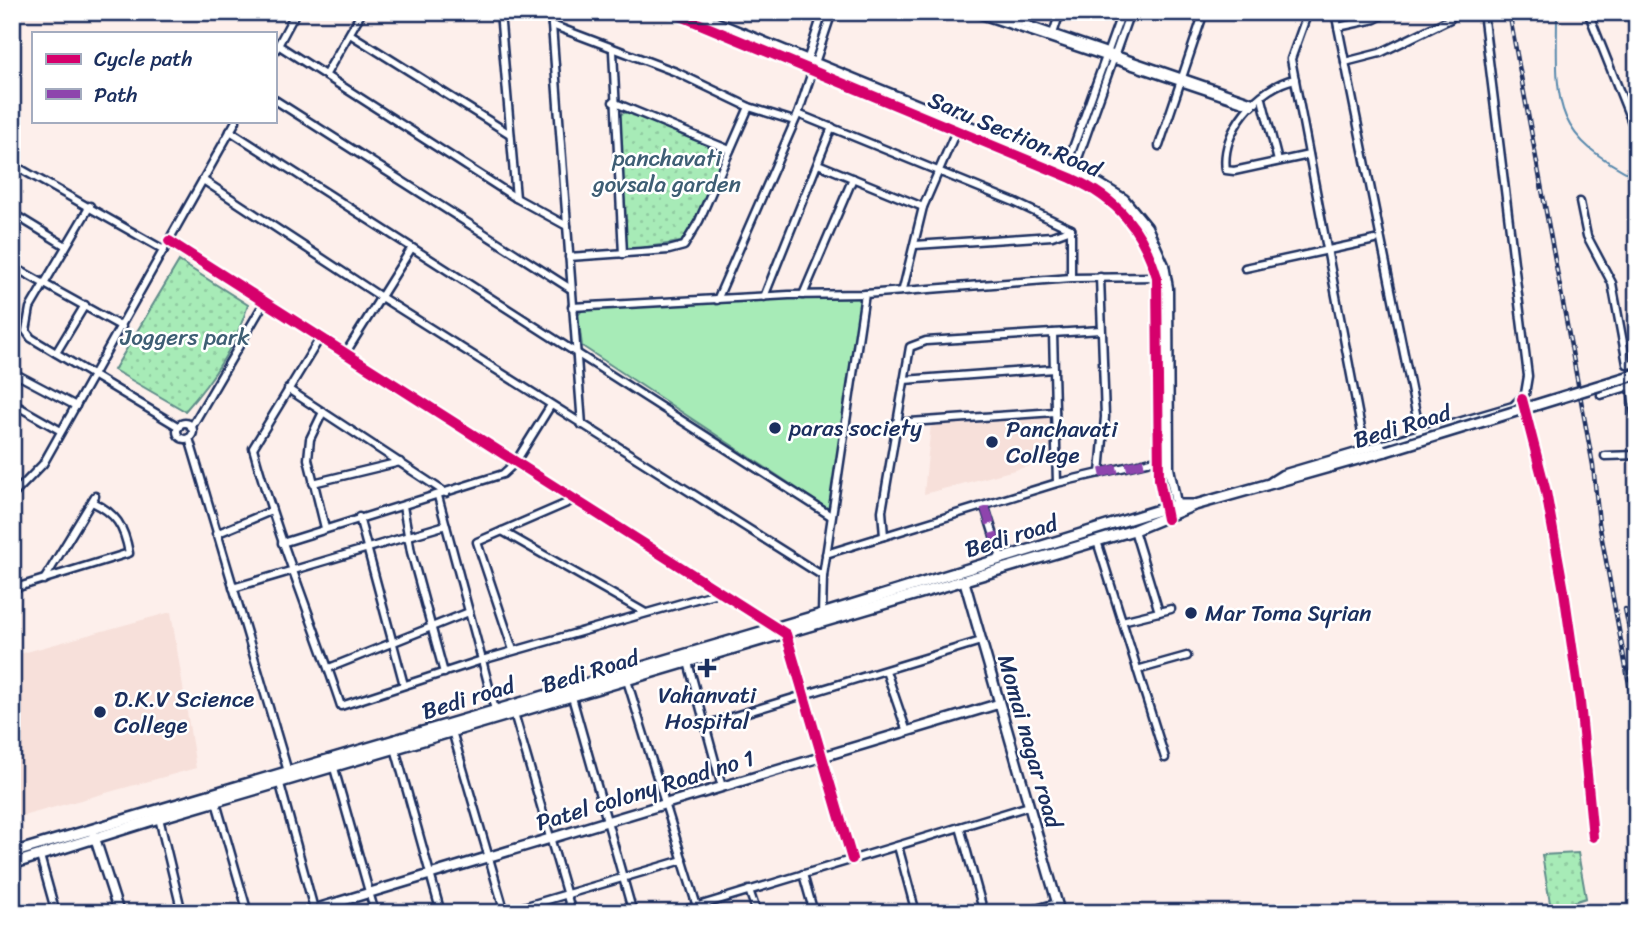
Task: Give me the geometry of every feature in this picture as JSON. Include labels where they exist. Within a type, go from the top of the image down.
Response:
[{"type":"main road","name":"Bedi Road","points":[[1177,509],[1282,481],[1637,374]]},
{"type":"main road","name":"Bedi road","points":[[12,853],[94,834],[289,776],[495,710],[625,675],[773,626],[822,618],[1001,558],[1177,509]]},
{"type":"main road","name":"Bedi Road","points":[[12,864],[40,856],[94,834],[280,784],[289,776],[334,768],[572,697],[625,675],[688,662],[786,634],[822,618],[1134,530],[1166,514]]},
{"type":"street","points":[[296,12],[276,48],[326,74],[516,198],[566,226]]},
{"type":"street","points":[[326,74],[362,12]]},
{"type":"street","points":[[500,12],[516,198]]},
{"type":"street","points":[[551,12],[582,425]]},
{"type":"street","name":"Saru Section Road","points":[[671,12],[810,64],[956,131],[1069,172],[1110,199],[1128,217],[1148,248],[1157,277],[1160,458],[1166,514]]},
{"type":"street","name":"Saru Section Road","points":[[691,12],[1069,172],[1124,199],[1147,227],[1164,265],[1168,288],[1169,476],[1177,509]]},
{"type":"street","points":[[717,300],[798,114],[823,12]]},
{"type":"street","points":[[810,64],[832,12]]},
{"type":"street","points":[[972,12],[987,14],[1257,102]]},
{"type":"street","points":[[1052,36],[1060,12]]},
{"type":"street","points":[[1111,56],[1122,12]]},
{"type":"street","points":[[1069,172],[1130,12]]},
{"type":"street","points":[[1159,145],[1203,12]]},
{"type":"street","points":[[1308,12],[1291,59],[1365,449]]},
{"type":"street","points":[[1335,12],[1420,433]]},
{"type":"street","points":[[1338,27],[1375,19],[1388,12]]},
{"type":"street","points":[[1345,62],[1380,53],[1450,19],[1455,12]]},
{"type":"street","points":[[1264,485],[1282,474],[1513,406],[1522,399],[1528,387],[1483,12]]},
{"type":"street","points":[[1588,12],[1637,135]]},
{"type":"street","points":[[552,26],[613,51],[676,72],[749,107],[794,121]]},
{"type":"street","points":[[350,34],[510,134]]},
{"type":"street","points":[[613,51],[613,103],[623,254]]},
{"type":"street","points":[[1229,171],[1225,166],[1228,149],[1238,122],[1273,86],[1294,79]]},
{"type":"street","points":[[276,101],[571,289]]},
{"type":"street","points":[[1257,102],[1278,162]]},
{"type":"street","points":[[613,103],[730,150]]},
{"type":"street","points":[[569,257],[669,250],[684,246],[699,220],[749,107]]},
{"type":"street","points":[[798,114],[939,170],[1059,221],[1071,229]]},
{"type":"street","points":[[12,496],[43,464],[235,122]]},
{"type":"street","points":[[764,297],[832,128]]},
{"type":"street","points":[[230,131],[831,516]]},
{"type":"street","points":[[903,289],[923,206],[956,131]]},
{"type":"street","points":[[1220,172],[1309,155]]},
{"type":"street","points":[[12,164],[164,250]]},
{"type":"street","points":[[818,164],[923,206]]},
{"type":"street","points":[[803,295],[853,178]]},
{"type":"street","points":[[203,180],[380,297],[823,576]]},
{"type":"street","points":[[1580,202],[1587,236],[1612,283],[1625,359],[1629,366],[1637,366]]},
{"type":"street","points":[[90,206],[44,283],[25,322],[26,331],[31,338],[56,354],[179,427]]},
{"type":"street","points":[[12,213],[65,246]]},
{"type":"street","points":[[915,245],[1052,236],[1071,229]]},
{"type":"street","points":[[1071,229],[1071,278]]},
{"type":"street","points":[[1245,268],[1375,240]]},
{"type":"street","points":[[169,241],[717,593],[786,634],[852,859]]},
{"type":"street","points":[[345,354],[411,249]]},
{"type":"street","points":[[12,266],[122,327]]},
{"type":"street","points":[[1100,277],[1105,417],[1100,473]]},
{"type":"street","points":[[572,307],[865,294],[1071,278],[1157,277]]},
{"type":"street","points":[[822,618],[823,576],[865,294]]},
{"type":"street","points":[[264,303],[191,428],[189,438],[289,776]]},
{"type":"street","points":[[56,354],[85,305]]},
{"type":"street","points":[[884,536],[881,511],[910,347],[926,341],[1101,330]]},
{"type":"street","points":[[1053,333],[1057,483]]},
{"type":"street","points":[[320,338],[253,448],[271,512],[341,706],[513,650],[644,611],[717,593]]},
{"type":"street","points":[[904,380],[1054,369]]},
{"type":"street","points":[[12,372],[76,406]]},
{"type":"street","points":[[1601,395],[1634,385],[1637,432]]},
{"type":"street","points":[[288,389],[446,493]]},
{"type":"street","points":[[12,403],[61,431]]},
{"type":"street","points":[[282,542],[503,474],[515,463],[551,405]]},
{"type":"street","points":[[323,412],[309,447],[313,483],[325,528]]},
{"type":"street","points":[[895,423],[1055,412]]},
{"type":"street","points":[[179,427],[185,424],[191,428]]},
{"type":"street","points":[[179,427],[180,438],[189,438]]},
{"type":"street","points":[[1605,456],[1637,456]]},
{"type":"street","points":[[826,554],[1057,483],[1160,458]]},
{"type":"street","points":[[313,483],[400,462]]},
{"type":"street","points":[[438,496],[495,710]]},
{"type":"street","points":[[12,589],[44,580],[129,553],[124,530],[112,511],[94,499],[44,580]]},
{"type":"street","points":[[513,650],[477,542],[574,500]]},
{"type":"street","points":[[403,506],[444,673]]},
{"type":"street","points":[[985,507],[1001,558]]},
{"type":"street","points":[[216,534],[271,512]]},
{"type":"street","points":[[359,517],[404,685]]},
{"type":"street","points":[[233,588],[446,524]]},
{"type":"street","points":[[1134,530],[1158,612]]},
{"type":"street","points":[[502,531],[644,611]]},
{"type":"street","points":[[1097,541],[1165,758]]},
{"type":"street","name":"Momai nagar road","points":[[964,580],[1059,908]]},
{"type":"street","points":[[1122,621],[1171,609]]},
{"type":"street","points":[[329,668],[469,612]]},
{"type":"street","points":[[705,725],[981,641]]},
{"type":"street","points":[[1137,670],[1187,656]]},
{"type":"street","points":[[688,662],[722,787]]},
{"type":"street","points":[[886,671],[906,732]]},
{"type":"street","points":[[625,675],[698,909]]},
{"type":"street","points":[[572,697],[633,913]]},
{"type":"street","name":"Patel colony Road no 1","points":[[309,911],[998,704]]},
{"type":"street","points":[[514,713],[572,913]]},
{"type":"street","points":[[452,731],[504,913],[683,860]]},
{"type":"street","points":[[395,748],[441,913]]},
{"type":"street","points":[[334,768],[375,913]]},
{"type":"street","points":[[280,784],[309,911]]},
{"type":"street","points":[[216,802],[248,913]]},
{"type":"street","points":[[675,913],[698,909],[749,890],[1029,806]]},
{"type":"street","points":[[159,818],[183,913]]},
{"type":"street","points":[[960,827],[984,913]]},
{"type":"street","points":[[94,834],[119,913]]},
{"type":"street","points":[[898,846],[916,913]]},
{"type":"street","points":[[40,856],[56,913]]},
{"type":"street","points":[[803,874],[814,913]]},
{"type":"street","points":[[749,890],[757,913]]},
{"type":"street","points":[[1026,913],[1059,908]]},
{"type":"street","points":[[1409,913],[1429,913]]},
{"type":"shaded area","name":"Panchavati College","points":[[1055,413],[1053,460],[924,494],[931,424]]},
{"type":"shaded area","name":"D.K.V Science College","points":[[171,612],[196,768],[12,819],[12,656]]},
{"type":"green space","name":"panchavati govsala garden","points":[[633,111],[662,118],[725,151],[695,220],[681,242],[626,250],[620,114]]},
{"type":"green space","name":"Joggers park","points":[[179,261],[248,305],[237,334],[222,361],[185,411],[114,370]]},
{"type":"green space","name":"paras society","points":[[809,291],[862,297],[831,511],[582,346],[578,315],[584,308],[769,297]]},
{"type":"green space","points":[[1578,853],[1586,898],[1551,909],[1542,855]]},
{"type":"waterway","points":[[1553,12],[1557,19],[1557,75],[1565,115],[1589,148],[1609,163],[1637,178]]},
{"type":"railway","points":[[1509,12],[1593,465],[1599,523],[1637,727]]},
{"type":"railway","points":[[1625,609],[1637,668]]},
{"type":"marked path","points":[[1100,473],[1160,459]]},
{"type":"marked path","points":[[985,507],[1001,558]]},
{"type":"cycle path","points":[[671,12],[1071,178],[1088,186],[1126,217],[1144,244],[1157,277],[1159,479],[1167,519]]},
{"type":"cycle path","points":[[169,241],[786,634],[852,859]]},
{"type":"cycle path","points":[[1522,399],[1546,492],[1564,591],[1580,702],[1593,837]]},
{"type":"place","name":"paras society","points":[[775,428]]},
{"type":"place","name":"Panchavati College","points":[[992,442]]},
{"type":"place","name":"Mar Toma Syrian","points":[[1191,613]]},
{"type":"place","name":"Vahanvati Hospital","points":[[707,668]]},
{"type":"place","name":"D.K.V Science College","points":[[100,712]]}]
